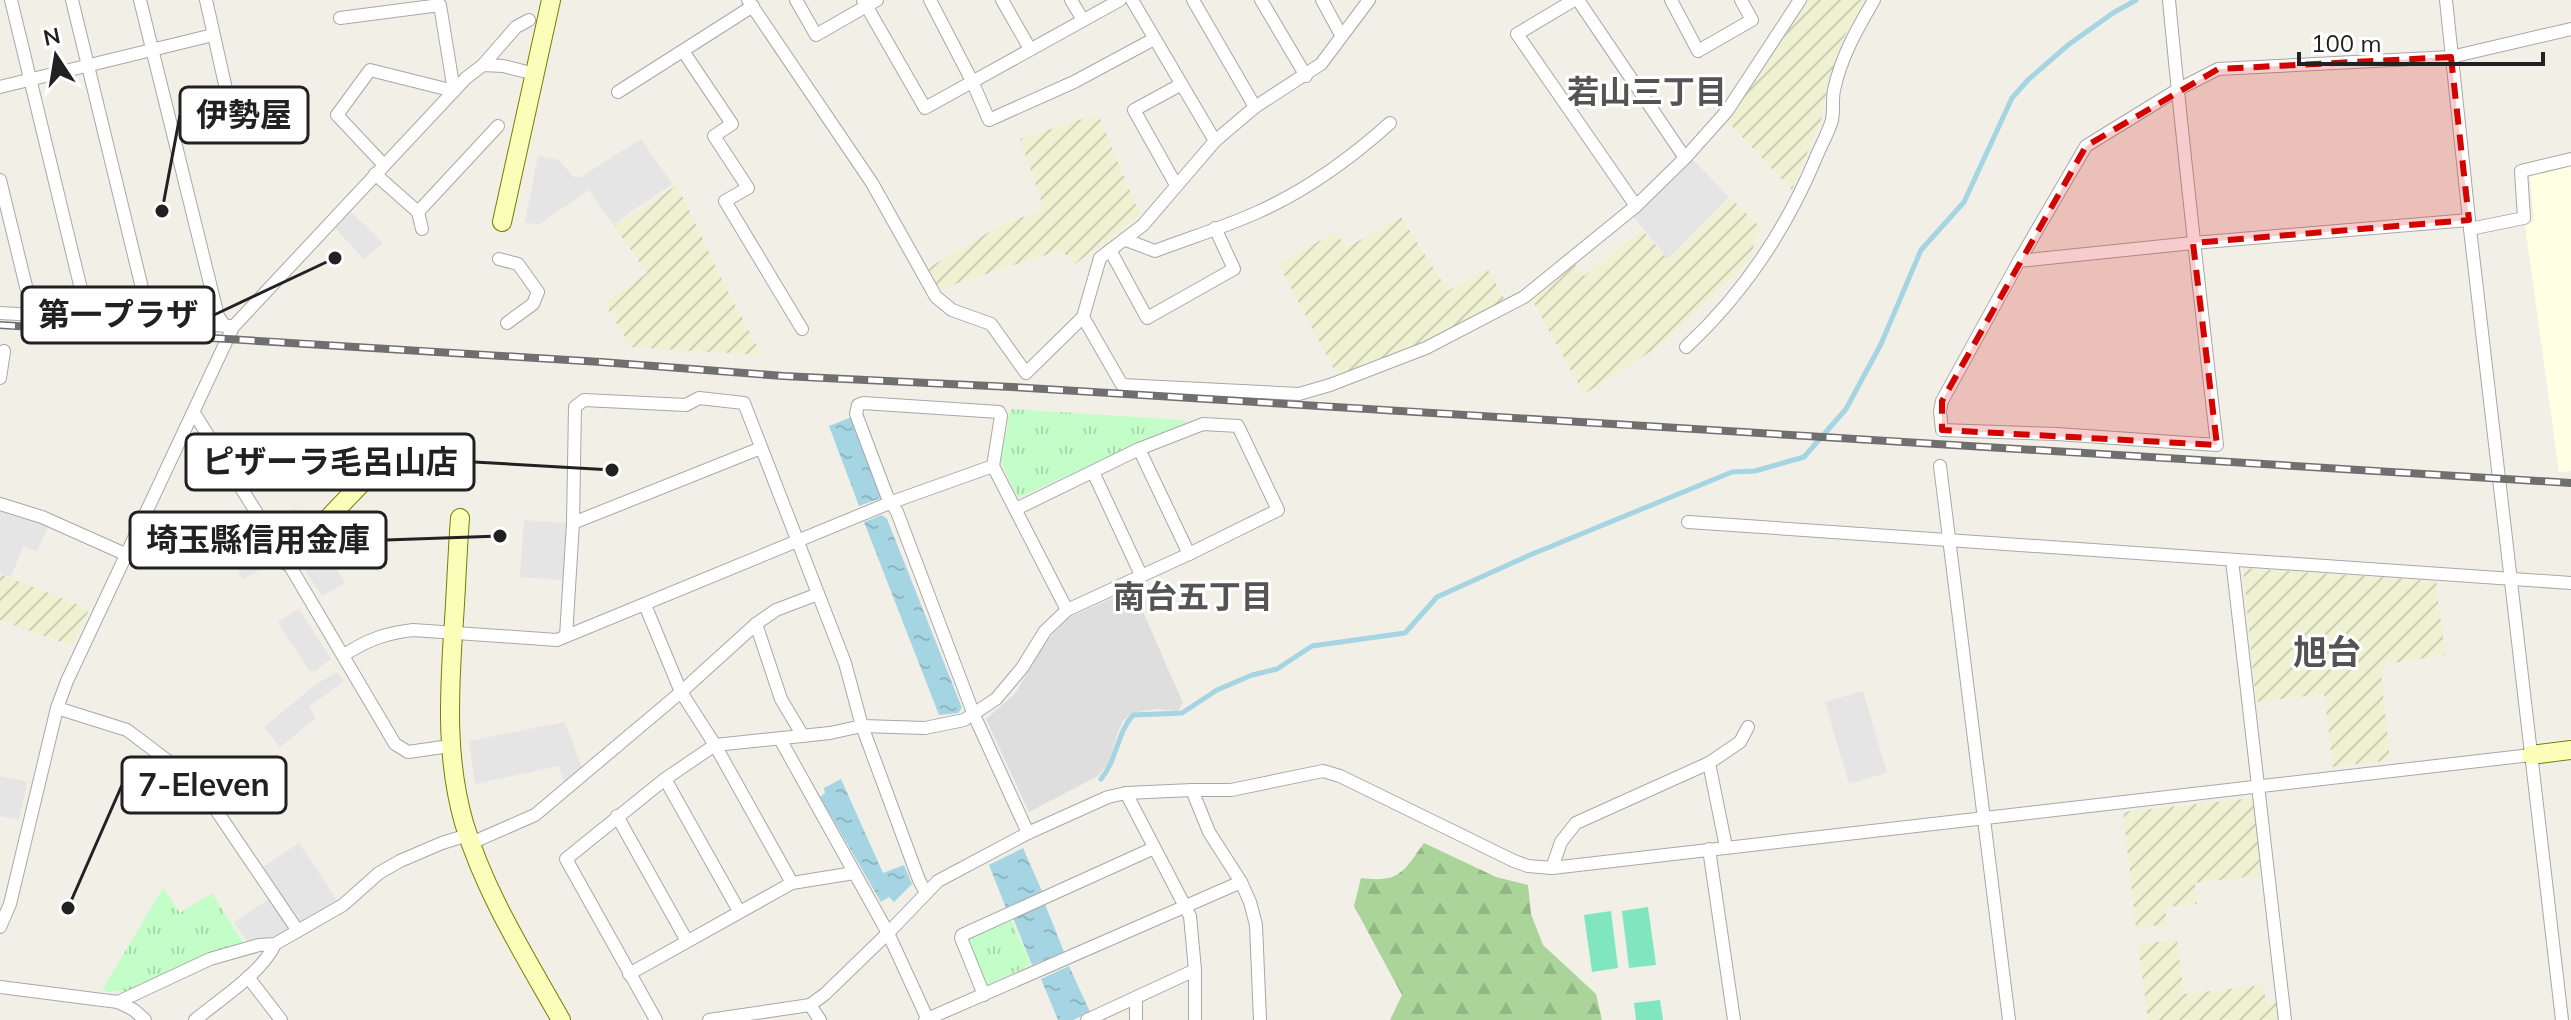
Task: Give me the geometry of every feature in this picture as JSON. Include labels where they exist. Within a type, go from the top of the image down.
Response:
[{"type":"street","points":[[11,0],[88,318]]},
{"type":"street","points":[[72,0],[150,321]]},
{"type":"street","points":[[140,0],[218,316],[229,326]]},
{"type":"street","points":[[206,0],[226,89]]},
{"type":"street","points":[[502,222],[551,0]]},
{"type":"street","points":[[796,0],[816,35],[869,2],[925,108],[1120,0]]},
{"type":"street","points":[[930,0],[989,120],[1074,82],[1154,39]]},
{"type":"street","points":[[1002,0],[1030,49]]},
{"type":"street","points":[[1071,0],[1083,20]]},
{"type":"street","points":[[1132,0],[1215,141]]},
{"type":"street","points":[[1193,0],[1255,107]]},
{"type":"street","points":[[1261,0],[1306,76]]},
{"type":"street","points":[[1322,0],[1341,35]]},
{"type":"street","points":[[618,92],[751,3],[872,183],[936,297],[952,310],[991,324],[1026,373],[1083,317],[1100,258],[1143,225],[1215,141],[1255,107],[1321,64],[1369,0]]},
{"type":"street","points":[[1636,206],[1517,34],[1576,0],[1685,158]]},
{"type":"street","points":[[1671,0],[1698,51],[1752,20],[1741,0]]},
{"type":"street","points":[[1083,317],[1122,385],[1299,394],[1426,348],[1524,297],[1636,206],[1727,111],[1800,0]]},
{"type":"street","points":[[1686,347],[1717,319],[1740,291],[1801,194],[1832,120],[1833,92],[1850,41],[1874,0]]},
{"type":"street","points":[[2169,0],[2177,90],[2193,243],[2217,445],[1942,430],[1942,401],[2086,146],[2177,90],[2218,69],[2451,57],[2571,29]]},
{"type":"street","points":[[2446,0],[2469,224],[2562,1020]]},
{"type":"street","points":[[340,18],[440,5],[454,91]]},
{"type":"street","points":[[0,927],[10,904],[57,708],[125,554],[194,413],[229,326],[454,91],[483,65],[516,27],[529,20]]},
{"type":"street","points":[[0,87],[213,35]]},
{"type":"street","points":[[683,51],[732,124],[714,136],[748,188],[725,201],[802,329]]},
{"type":"street","points":[[483,65],[503,66],[535,74]]},
{"type":"street","points":[[422,229],[418,212],[337,115],[370,70],[454,91]]},
{"type":"street","points":[[1176,185],[1134,110],[1180,85]]},
{"type":"street","points":[[1126,240],[1155,251],[1258,212],[1338,167],[1390,123]]},
{"type":"street","points":[[418,212],[498,126]]},
{"type":"street","points":[[2019,261],[2193,243],[2524,218],[2521,171],[2571,159]]},
{"type":"street","points":[[0,180],[33,315]]},
{"type":"street","points":[[1110,250],[1147,318],[1234,269],[1215,228]]},
{"type":"street","points":[[499,259],[518,264],[538,292],[533,304],[507,323]]},
{"type":"street","points":[[0,313],[229,326]]},
{"type":"street","points":[[0,378],[4,351]]},
{"type":"street","points":[[566,636],[573,523],[575,407],[584,400],[686,405],[699,398],[744,403],[845,663],[862,726],[926,893]]},
{"type":"street","points":[[1028,833],[974,715],[856,408],[863,403],[999,412],[1001,416],[993,466],[1067,610]]},
{"type":"street","points":[[194,413],[287,561],[395,744],[408,752],[450,746]]},
{"type":"street","points":[[656,1020],[566,859],[617,816],[715,745],[830,733],[862,726],[925,728],[964,720],[996,699],[1022,668],[1045,631],[1067,610],[1278,510],[1238,426],[1203,424],[1139,449],[1016,509]]},
{"type":"street","points":[[573,523],[761,448]]},
{"type":"street","points":[[1139,449],[1189,554]]},
{"type":"street","points":[[287,561],[382,462]]},
{"type":"street","points":[[344,655],[367,640],[391,632],[426,630],[557,640],[892,502],[993,466]]},
{"type":"street","points":[[1940,466],[2009,1020]]},
{"type":"street","points":[[1093,472],[1141,575]]},
{"type":"street","points":[[0,504],[42,517],[125,554]]},
{"type":"street","points":[[460,518],[449,706],[455,786],[470,839],[502,915],[561,1020]]},
{"type":"street","points":[[1688,522],[2571,583]]},
{"type":"street","points":[[2232,560],[2285,1020]]},
{"type":"street","points":[[118,1002],[210,959],[259,945],[275,944],[343,905],[379,873],[400,861],[442,843],[470,839],[535,815],[681,692],[756,624],[776,610],[818,594]]},
{"type":"street","points":[[645,605],[681,692],[715,745],[792,883]]},
{"type":"street","points":[[756,624],[778,691],[803,736]]},
{"type":"street","points":[[57,708],[127,730],[172,764],[221,816],[298,931]]},
{"type":"street","points":[[1552,868],[1561,842],[1576,823],[1709,763],[1740,742],[1748,727]]},
{"type":"street","points":[[780,739],[888,933],[927,1020],[1241,882]]},
{"type":"street","points":[[709,1020],[810,1005],[825,994],[926,893],[952,872],[1028,833],[1108,797],[1126,793],[1231,790],[1323,771],[1340,776],[1514,861],[1552,868],[2571,750]]},
{"type":"street","points":[[1709,763],[1726,847]]},
{"type":"street","points":[[665,779],[739,911]]},
{"type":"street","points":[[1192,790],[1209,832],[1250,902],[1256,925],[1260,1020]]},
{"type":"street","points":[[1126,793],[1190,916],[1195,970],[1195,1020]]},
{"type":"street","points":[[617,816],[687,941]]},
{"type":"street","points":[[984,995],[962,935],[1154,848]]},
{"type":"street","points":[[1709,849],[1734,1020]]},
{"type":"street","points":[[629,974],[792,883],[854,873]]},
{"type":"street","points":[[195,1020],[248,977],[271,954],[275,944]]},
{"type":"street","points":[[1087,1020],[1195,970]]},
{"type":"street","points":[[248,977],[281,1020]]},
{"type":"street","points":[[0,987],[118,1002],[145,1020]]},
{"type":"street","points":[[1136,998],[1136,1020]]},
{"type":"street","points":[[810,1005],[820,1020]]},
{"type":"highlighted area","points":[[2451,57],[2469,220],[2193,243],[2217,445],[1942,430],[1942,401],[2086,146],[2218,69]]},
{"type":"shaded area","points":[[1807,0],[1863,0],[1862,11],[1845,35],[1823,104],[1822,117],[1792,190],[1726,120],[1763,70]]},
{"type":"shaded area","points":[[1098,114],[1140,215],[1075,264],[1061,250],[939,289],[928,268],[1001,225],[1044,209],[1020,139]]},
{"type":"shaded area","points":[[641,139],[672,184],[613,224],[589,190],[538,225],[525,222],[538,156],[559,160],[573,177],[581,177]]},
{"type":"shaded area","points":[[1691,158],[1729,197],[1668,259],[1633,216]]},
{"type":"shaded area","points":[[2571,166],[2571,471],[2559,472],[2525,225],[2534,221],[2530,175]]},
{"type":"shaded area","points":[[677,185],[762,355],[631,347],[604,303],[647,273],[614,226]]},
{"type":"shaded area","points":[[1731,198],[1762,229],[1749,261],[1662,344],[1584,394],[1531,298],[1575,264],[1584,276],[1642,230],[1669,260]]},
{"type":"shaded area","points":[[351,212],[383,243],[364,259],[335,228]]},
{"type":"shaded area","points":[[1401,217],[1448,291],[1487,268],[1505,300],[1409,349],[1338,377],[1278,263],[1336,232],[1346,248]]},
{"type":"shaded area","points":[[0,508],[48,526],[37,551],[23,546],[11,577],[0,573]]},
{"type":"shaded area","points":[[295,508],[308,529],[293,544],[287,543],[277,527]]},
{"type":"shaded area","points":[[524,520],[566,523],[563,580],[520,577]]},
{"type":"shaded area","points":[[250,524],[272,563],[243,579],[221,540]]},
{"type":"shaded area","points":[[322,555],[325,559],[329,556],[345,583],[322,596],[303,567]]},
{"type":"shaded area","points":[[2243,568],[2436,581],[2445,655],[2380,665],[2390,760],[2333,767],[2324,694],[2256,702]]},
{"type":"shaded area","points":[[0,574],[89,609],[72,646],[0,620]]},
{"type":"shaded area","points":[[1133,589],[1183,703],[1178,711],[1157,709],[1131,713],[1123,721],[1108,764],[1098,776],[1029,812],[986,719],[1015,694],[1045,643],[1068,618]]},
{"type":"shaded area","points":[[299,609],[331,659],[315,671],[309,670],[278,622]]},
{"type":"shaded area","points":[[337,672],[344,682],[309,706],[316,718],[280,747],[264,727],[315,685]]},
{"type":"shaded area","points":[[1863,691],[1887,773],[1849,784],[1825,702]]},
{"type":"shaded area","points":[[565,722],[582,768],[564,783],[559,766],[475,784],[469,741]]},
{"type":"shaded area","points":[[0,776],[27,782],[19,820],[0,816]]},
{"type":"shaded area","points":[[2253,798],[2261,875],[2195,883],[2197,904],[2165,907],[2167,924],[2136,928],[2123,812]]},
{"type":"shaded area","points":[[299,843],[338,902],[303,923],[261,868]]},
{"type":"shaded area","points":[[270,898],[290,927],[289,932],[248,943],[234,922]]},
{"type":"shaded area","points":[[2177,940],[2184,994],[2264,985],[2266,1003],[2280,1002],[2281,1020],[2148,1020],[2138,944]]},
{"type":"green space","points":[[1012,409],[1187,422],[1018,498],[1000,461]]},
{"type":"green space","points":[[1424,843],[1496,877],[1528,885],[1531,914],[1543,945],[1596,994],[1602,1020],[1390,1020],[1402,995],[1354,906],[1361,878],[1393,877],[1405,868]]},
{"type":"green space","points":[[163,888],[180,913],[212,893],[244,944],[127,991],[107,992],[103,988]]},
{"type":"green space","points":[[1648,907],[1656,965],[1629,968],[1622,911]]},
{"type":"green space","points":[[1611,911],[1618,968],[1592,972],[1584,915]]},
{"type":"green space","points":[[1011,919],[1031,965],[987,985],[966,939]]},
{"type":"green space","points":[[1660,1000],[1663,1020],[1636,1020],[1634,1003]]},
{"type":"water","points":[[852,417],[881,498],[859,506],[829,426]]},
{"type":"water","points":[[882,515],[887,519],[962,708],[958,713],[939,715],[864,522]]},
{"type":"water","points":[[841,779],[883,873],[904,865],[912,884],[894,902],[889,897],[881,902],[820,797],[825,793],[824,788]]},
{"type":"water","points":[[1023,848],[1042,891],[1006,908],[989,865]]},
{"type":"water","points":[[1045,904],[1064,952],[1032,965],[1013,918]]},
{"type":"water","points":[[1069,966],[1090,1012],[1073,1020],[1058,1020],[1041,979]]},
{"type":"waterway","points":[[1101,779],[1133,715],[1182,713],[1217,690],[1252,675],[1277,669],[1312,646],[1405,633],[1437,597],[1530,555],[1732,472],[1755,471],[1804,457],[1846,409],[1881,344],[1921,250],[1964,202],[2012,98],[2068,45],[2136,0]]},
{"type":"railway","points":[[0,325],[783,376],[1012,387],[2571,483]]},
{"type":"place","name":"伊勢屋","points":[[162,211]]},
{"type":"place","name":"第一プラザ","points":[[335,258]]},
{"type":"place","name":"ピザーラ毛呂山店","points":[[612,470]]},
{"type":"place","name":"埼玉縣信用金庫","points":[[500,536]]},
{"type":"place","name":"7-Eleven","points":[[68,908]]},
{"type":"district","name":"若山三丁目","points":[[1647,91]]},
{"type":"district","name":"南台五丁目","points":[[1193,596]]},
{"type":"district","name":"旭台","points":[[2327,651]]}]
